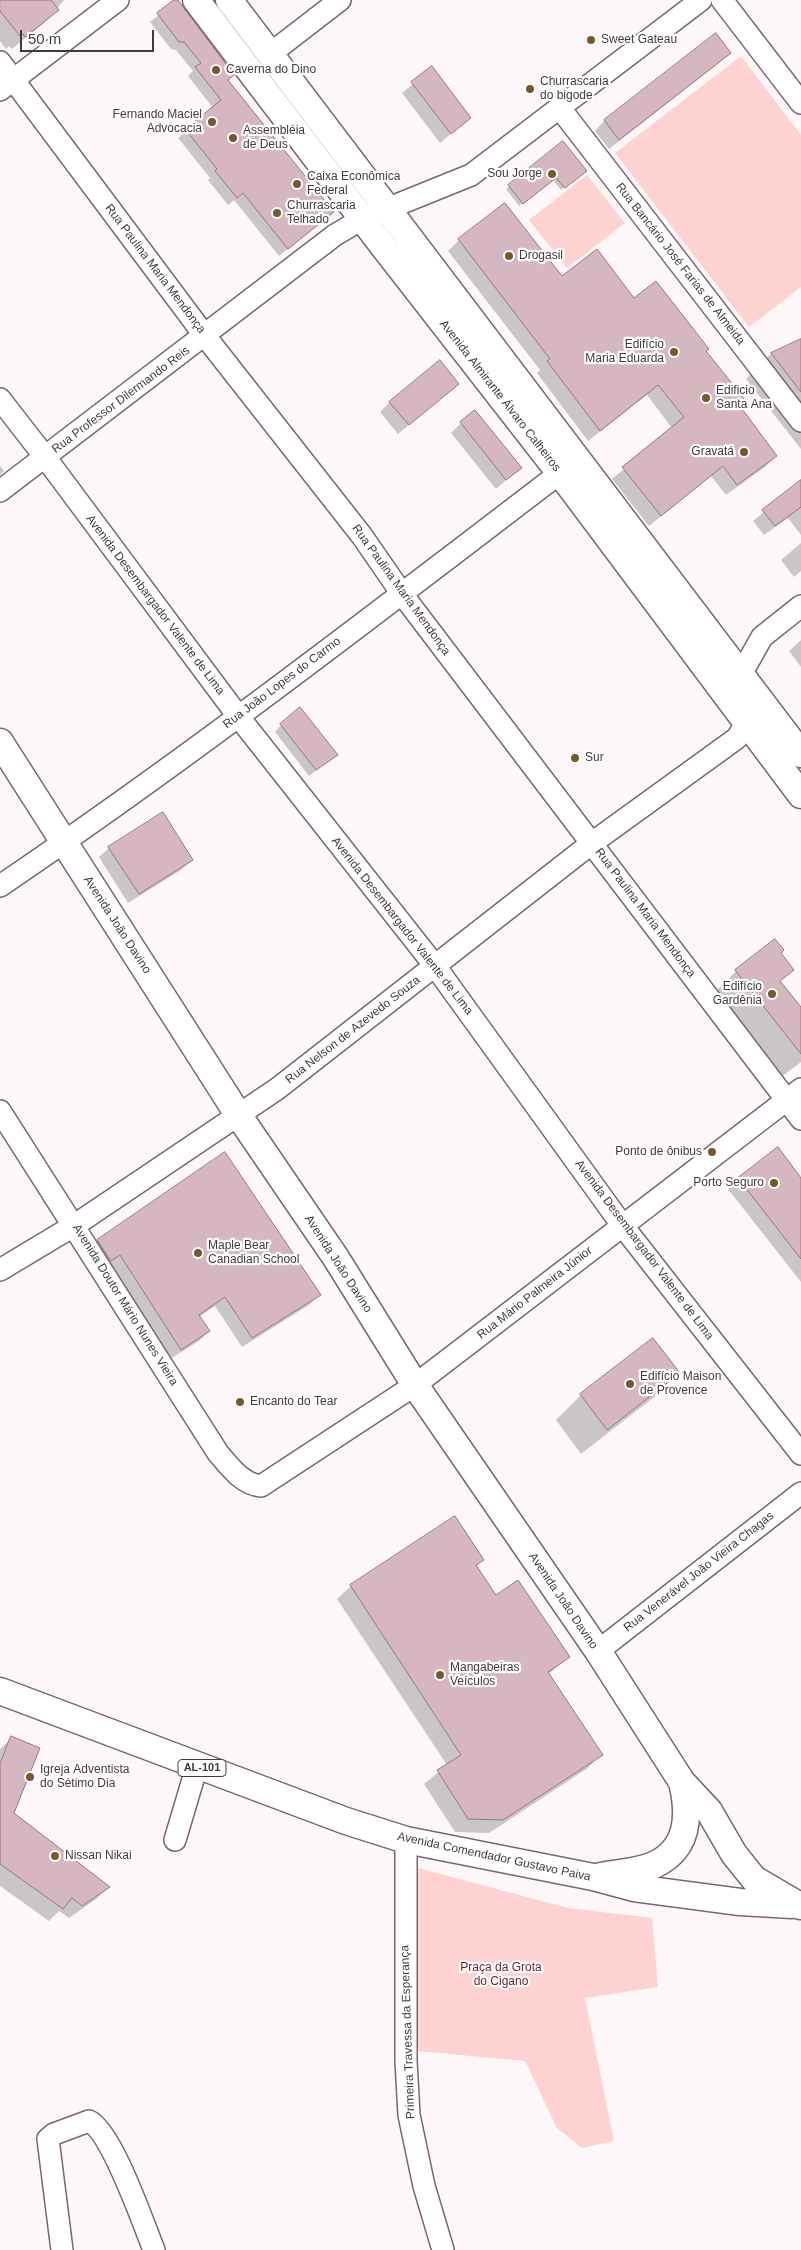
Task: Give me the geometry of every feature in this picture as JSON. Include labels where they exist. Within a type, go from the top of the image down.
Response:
[{"type":"main road","name":"Avenida Almirante Álvaro Calheiros","points":[[196,0],[362,219],[560,473],[801,795]]},
{"type":"main road","name":"Avenida Almirante Álvaro Calheiros","points":[[229,0],[801,754]]},
{"type":"main road","name":"Avenida João Davino","points":[[0,742],[239,1116],[336,1258],[415,1386],[598,1651],[682,1782],[709,1812],[734,1854],[754,1879],[800,1906]]},
{"type":"main road","name":"Avenida Comendador Gustavo Paiva","points":[[0,1691],[346,1821],[406,1840],[593,1877],[634,1888],[740,1902],[800,1906]]},
{"type":"main road","name":"Avenida João Davino","points":[[593,1877],[653,1865],[668,1856],[679,1846],[685,1830],[687,1813],[682,1782]]},
{"type":"street","points":[[7,85],[118,0]]},
{"type":"street","points":[[270,54],[340,0]]},
{"type":"street","name":"Rua Professor Dilermando Reis","points":[[0,491],[335,235],[362,219],[471,175],[701,0]]},
{"type":"street","points":[[722,0],[801,103]]},
{"type":"street","name":"Rua Paulina Maria Mendonça","points":[[0,62],[7,85],[362,536],[402,594],[592,843],[794,1095],[801,1119]]},
{"type":"street","name":"Rua Bancário José Farias de Almeida","points":[[559,107],[801,421]]},
{"type":"street","name":"Avenida Desembargador Valente de Lima","points":[[0,400],[46,457],[238,716],[435,966],[622,1225],[801,1454]]},
{"type":"street","name":"Rua João Lopes do Carmo","points":[[0,886],[64,843],[238,716],[560,473]]},
{"type":"street","points":[[746,722],[740,676],[762,636],[801,606]]},
{"type":"street","name":"Rua Nelson de Azevedo Souza","points":[[0,1270],[75,1225],[277,1089],[592,843],[737,738],[746,722]]},
{"type":"street","name":"Rua Mário Palmeira Júnior","points":[[261,1486],[415,1386],[622,1225],[794,1095]]},
{"type":"street","name":"Avenida Doutor Mário Nunes Vieira","points":[[0,1111],[75,1225],[218,1453],[232,1469],[251,1484],[261,1486]]},
{"type":"street","name":"Rua Venerável João Vieira Chagas","points":[[598,1651],[801,1493]]},
{"type":"street","points":[[175,1840],[197,1766]]},
{"type":"street","name":"Primeira Travessa da Esperança","points":[[406,1840],[406,2041],[410,2121],[424,2186],[443,2250]]},
{"type":"street","points":[[62,2250],[48,2140],[54,2134],[84,2121],[89,2121],[99,2128],[113,2152],[154,2250]]},
{"type":"green space","points":[[741,56],[801,135],[801,287],[749,327],[615,153]]},
{"type":"green space","points":[[587,175],[625,223],[567,268],[529,220]]},
{"type":"green space","name":"Praça da Grota do Cigano","points":[[418,1868],[568,1908],[652,1918],[658,1987],[585,1998],[614,2141],[582,2148],[557,2128],[525,2061],[417,2051]]},
{"type":"building","points":[[0,0],[51,0],[59,10],[25,37],[23,34],[20,36],[0,11]]},
{"type":"building","points":[[174,0],[178,0],[234,75],[228,80],[334,212],[288,249],[243,193],[237,198],[185,129],[221,100],[195,67],[201,63],[184,42],[179,42],[157,13]]},
{"type":"building","points":[[716,33],[731,53],[619,140],[604,120]]},
{"type":"building","points":[[432,66],[471,118],[451,134],[411,82]]},
{"type":"building","name":"Sou Jorge","points":[[563,141],[587,171],[565,188],[556,178],[523,204],[508,185]]},
{"type":"building","points":[[505,203],[562,276],[597,249],[634,298],[656,281],[709,349],[706,351],[746,401],[740,406],[777,456],[737,485],[723,466],[661,516],[622,467],[684,417],[658,385],[600,431],[547,361],[550,359],[458,239]]},
{"type":"building","points":[[801,339],[801,392],[771,353]]},
{"type":"building","points":[[440,360],[459,384],[409,425],[389,402]]},
{"type":"building","points":[[475,410],[522,468],[506,480],[460,422]]},
{"type":"building","points":[[801,480],[801,507],[775,526],[762,510]]},
{"type":"building","points":[[300,707],[338,755],[316,770],[280,724]]},
{"type":"building","points":[[163,812],[193,860],[139,894],[108,847]]},
{"type":"building","name":"Edifício Gardênia","points":[[775,939],[784,950],[781,953],[794,970],[780,981],[801,1007],[801,1054],[735,970]]},
{"type":"building","points":[[778,1147],[801,1178],[801,1259],[738,1178]]},
{"type":"building","name":"Maple Bear Canadian School","points":[[225,1152],[321,1295],[252,1338],[225,1297],[199,1315],[210,1331],[181,1350],[120,1255],[111,1261],[97,1240]]},
{"type":"building","name":"Edifício Maison de Provence","points":[[653,1338],[680,1373],[607,1430],[580,1394]]},
{"type":"building","points":[[455,1516],[484,1560],[476,1565],[496,1595],[518,1580],[570,1657],[548,1672],[603,1755],[503,1820],[468,1819],[437,1770],[461,1755],[350,1585]]},
{"type":"building","points":[[11,1736],[40,1748],[14,1813],[110,1887],[82,1906],[72,1898],[63,1909],[0,1864],[0,1764]]},
{"type":"place","name":"Sweet Gateau","points":[[591,40]]},
{"type":"place","name":"Caverna do Dino","points":[[216,70]]},
{"type":"place","name":"Churrascaria do bigode","points":[[530,89]]},
{"type":"place","name":"Fernando Maciel Advocacia","points":[[212,122]]},
{"type":"place","name":"Assembléia de Deus","points":[[233,138]]},
{"type":"place","name":"Sou Jorge","points":[[552,174]]},
{"type":"place","name":"Caixa Econômica Federal","points":[[297,184]]},
{"type":"place","name":"Churrascaria Telhado","points":[[277,213]]},
{"type":"place","name":"Drogasil","points":[[509,256]]},
{"type":"place","name":"Edifício Maria Eduarda","points":[[674,352]]},
{"type":"place","name":"Edificio Santa Ana","points":[[706,398]]},
{"type":"place","name":"Gravatá","points":[[744,452]]},
{"type":"place","name":"Sur","points":[[575,758]]},
{"type":"place","name":"Edifício Gardênia","points":[[772,994]]},
{"type":"place","name":"Ponto de ônibus","points":[[712,1152]]},
{"type":"place","name":"Porto Seguro","points":[[774,1183]]},
{"type":"place","name":"Maple Bear Canadian School","points":[[198,1253]]},
{"type":"place","name":"Edifício Maison de Provence","points":[[630,1384]]},
{"type":"place","name":"Encanto do Tear","points":[[240,1402]]},
{"type":"place","name":"Mangabeiras Veículos","points":[[440,1675]]},
{"type":"place","name":"Igreja Adventista do Sétimo Dia","points":[[30,1777]]},
{"type":"place","name":"Nissan Nikai","points":[[55,1856]]}]
